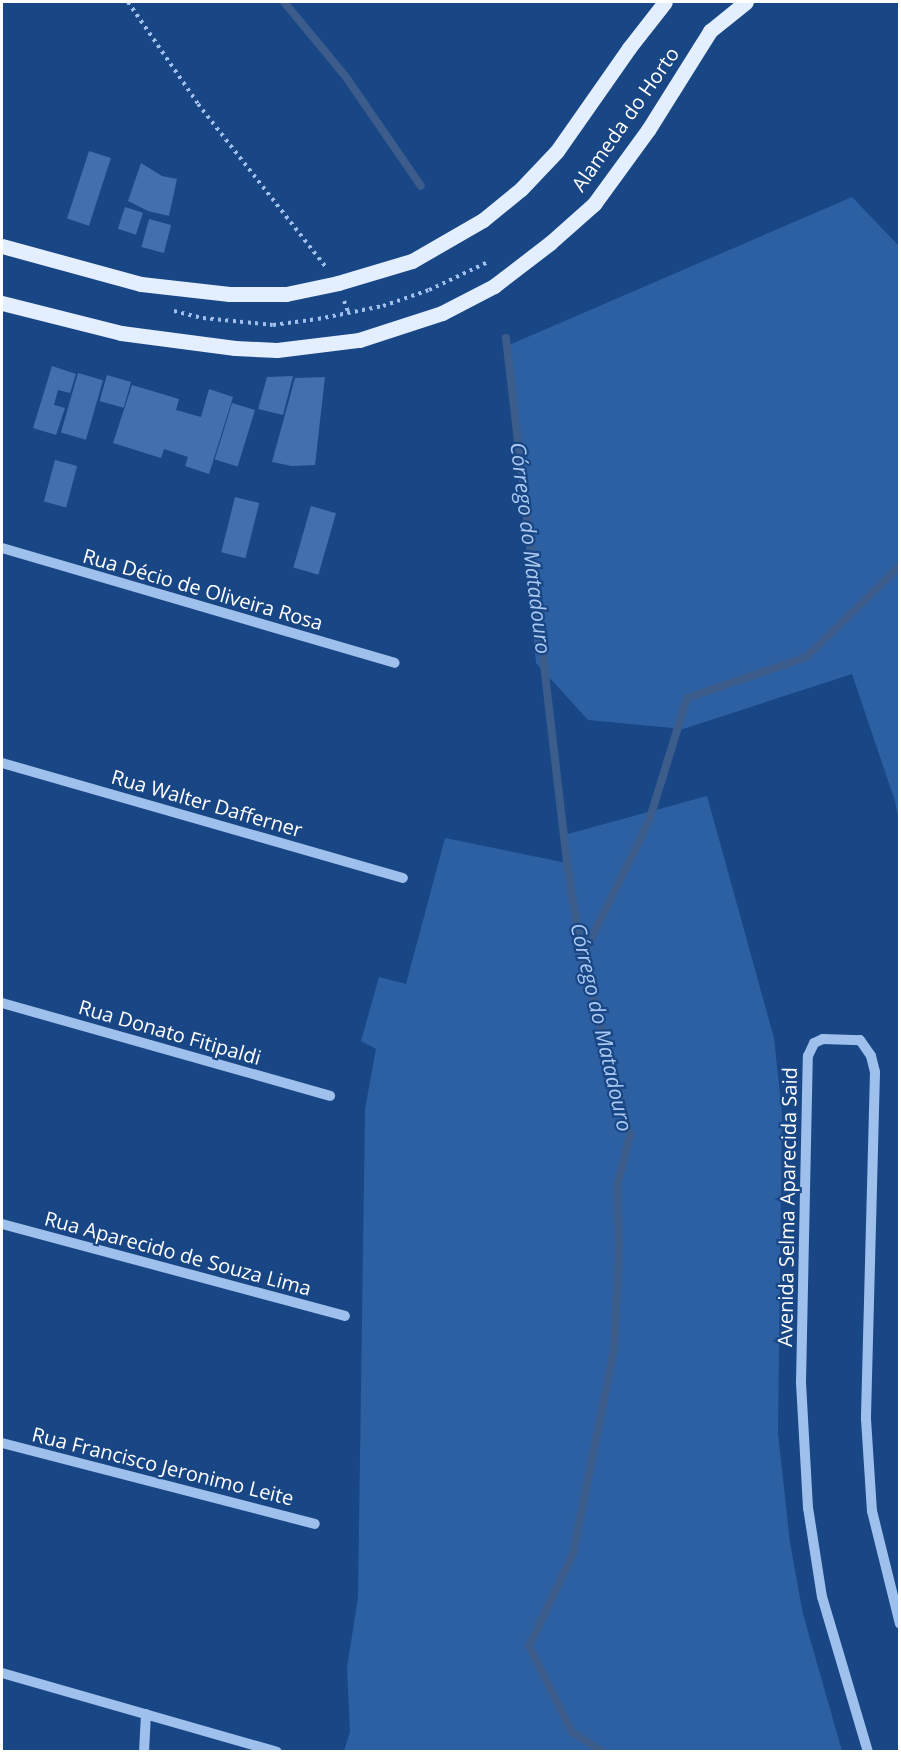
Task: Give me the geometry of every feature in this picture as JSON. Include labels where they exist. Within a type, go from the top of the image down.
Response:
[{"type":"main road","name":"Alameda do Horto","points":[[2,246],[141,284],[229,294],[286,294],[338,283],[412,261],[483,220],[521,189],[557,151],[628,48],[665,2]]},
{"type":"main road","name":"Alameda do Horto","points":[[2,303],[121,333],[234,348],[277,350],[359,340],[442,313],[494,286],[550,243],[594,204],[648,130],[710,31],[746,2]]},
{"type":"street","name":"Rua Décio de Oliveira Rosa","points":[[2,548],[395,663]]},
{"type":"street","name":"Rua Walter Dafferner","points":[[2,764],[403,878]]},
{"type":"street","name":"Rua Donato Fitipaldi","points":[[2,1004],[330,1096]]},
{"type":"street","name":"Avenida Selma Aparecida Said","points":[[868,1752],[822,1597],[807,1497],[801,1382],[808,1056],[814,1043],[823,1039],[860,1040],[871,1056],[875,1072],[866,1419],[872,1511],[900,1624]]},
{"type":"street","name":"Rua Aparecido de Souza Lima","points":[[2,1224],[345,1316]]},
{"type":"street","name":"Rua Francisco Jeronimo Leite","points":[[2,1443],[315,1524]]},
{"type":"street","points":[[2,1673],[277,1752]]},
{"type":"street","points":[[144,1752],[146,1714]]},
{"type":"path","points":[[128,2],[198,104],[338,283]]},
{"type":"path","points":[[349,314],[429,290],[492,259]]},
{"type":"shaded area","points":[[852,197],[899,246],[899,822],[895,801],[852,674],[683,729],[588,720],[536,663],[509,345]]},
{"type":"shaded area","points":[[707,796],[774,1038],[782,1113],[778,1433],[790,1543],[803,1614],[842,1751],[344,1751],[350,1732],[347,1668],[358,1597],[365,1109],[376,1049],[361,1041],[379,977],[406,984],[445,838],[567,863],[564,835]]},
{"type":"building","points":[[89,151],[111,158],[89,226],[67,219]]},
{"type":"building","points":[[141,163],[162,176],[177,179],[169,216],[148,211],[128,201]]},
{"type":"building","points":[[125,207],[143,213],[136,235],[118,229]]},
{"type":"building","points":[[149,219],[171,225],[164,253],[141,247]]},
{"type":"building","points":[[52,366],[76,374],[70,393],[58,390],[54,405],[65,408],[56,435],[33,428]]},
{"type":"building","points":[[78,373],[103,380],[86,440],[61,433]]},
{"type":"building","points":[[107,375],[131,382],[124,408],[100,401]]},
{"type":"building","points":[[293,376],[283,415],[258,409],[267,377]]},
{"type":"building","points":[[325,377],[315,465],[292,466],[272,462],[295,378]]},
{"type":"building","points":[[132,385],[179,399],[176,410],[201,417],[209,389],[233,397],[209,474],[185,466],[188,457],[164,449],[161,458],[113,443]]},
{"type":"building","points":[[232,403],[255,410],[238,466],[215,459]]},
{"type":"building","points":[[55,460],[77,466],[66,507],[44,502]]},
{"type":"building","points":[[235,497],[259,503],[245,558],[221,552]]},
{"type":"building","points":[[311,506],[336,513],[318,575],[293,568]]},
{"type":"waterway","name":"Córrego do Matadouro","points":[[284,2],[346,77],[421,186]]},
{"type":"waterway","name":"Córrego do Matadouro","points":[[506,338],[567,863],[582,957],[630,1135],[617,1187],[619,1247],[614,1350],[573,1554],[529,1646],[572,1732],[603,1752]]},
{"type":"waterway","points":[[582,957],[649,821],[687,698],[806,657],[900,566]]}]
